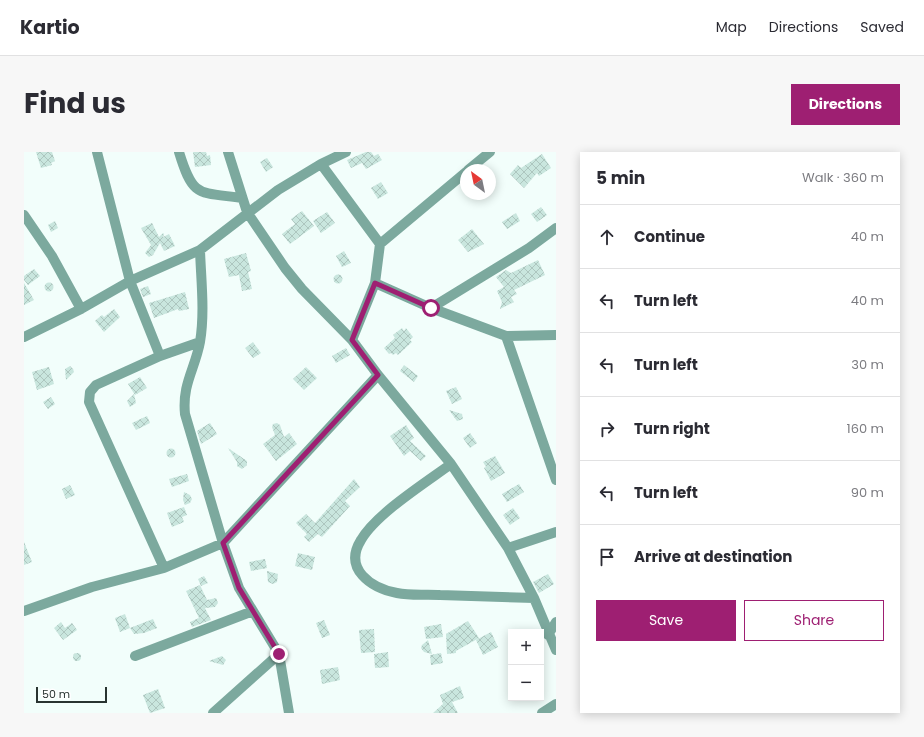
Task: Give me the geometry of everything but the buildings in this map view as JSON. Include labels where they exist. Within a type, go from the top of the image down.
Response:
[{"type":"street","points":[[97,152],[130,281],[160,356]]},
{"type":"street","points":[[179,152],[185,173],[195,188],[202,192],[242,198]]},
{"type":"street","points":[[228,152],[247,212],[298,284],[352,340],[378,375],[451,464],[508,548],[534,598],[548,635],[556,650]]},
{"type":"street","points":[[24,337],[130,281],[200,250],[247,212],[278,190],[321,164],[346,152]]},
{"type":"street","points":[[475,164],[490,152]]},
{"type":"street","points":[[321,164],[380,244]]},
{"type":"street","points":[[352,340],[375,283],[380,244],[460,177]]},
{"type":"street","points":[[24,215],[52,256],[81,308]]},
{"type":"street","points":[[431,308],[529,248],[556,228]]},
{"type":"street","points":[[200,250],[202,310],[200,342],[186,388],[184,399],[185,414],[223,543],[239,588],[254,610],[279,654],[289,713]]},
{"type":"street","points":[[375,283],[431,308],[506,336],[556,335]]},
{"type":"street","points":[[506,336],[556,480]]},
{"type":"street","points":[[164,568],[89,402],[90,392],[96,384],[160,356],[200,342]]},
{"type":"street","points":[[24,611],[92,587],[164,568],[223,543],[378,375]]},
{"type":"street","points":[[451,464],[374,522],[360,541],[355,555],[356,566],[362,576],[373,585],[398,593],[534,598]]},
{"type":"street","points":[[508,548],[556,532]]},
{"type":"street","points":[[135,656],[254,610]]},
{"type":"street","points":[[548,635],[556,622]]},
{"type":"street","points":[[213,713],[279,654]]},
{"type":"street","points":[[542,713],[556,704]]},
{"type":"route","points":[[279,654],[254,610],[245,600],[231,568],[223,543],[378,375],[352,340],[375,283],[431,308]]}]
